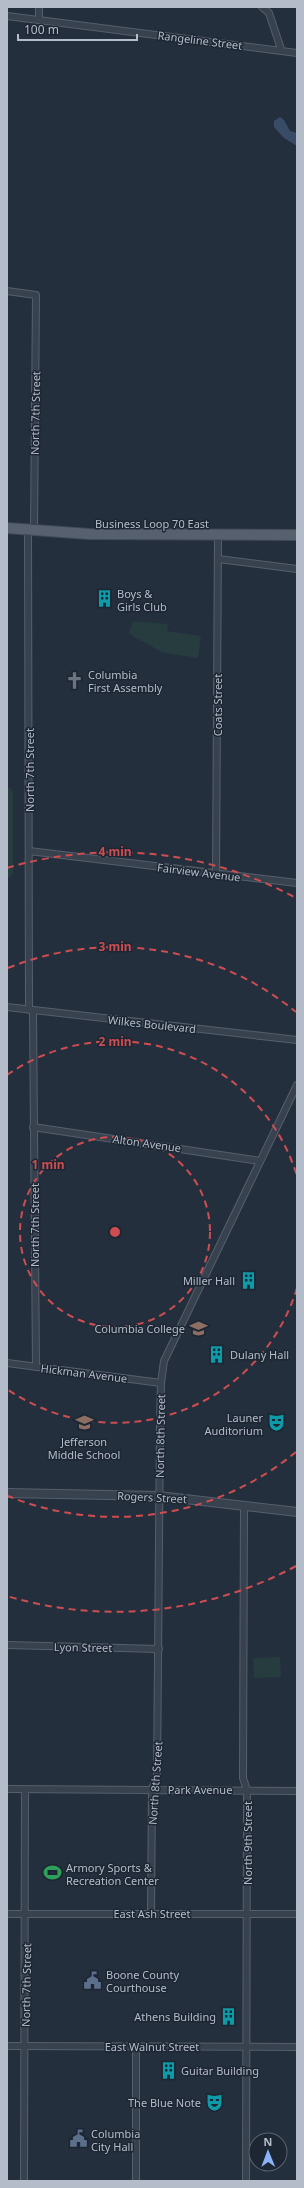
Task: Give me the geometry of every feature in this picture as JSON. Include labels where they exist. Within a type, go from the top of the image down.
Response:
[{"type":"main road","name":"Business Loop 70 East","points":[[7,528],[96,534],[297,535]]},
{"type":"street","points":[[39,7],[39,20]]},
{"type":"street","points":[[262,7],[269,13],[281,49]]},
{"type":"street","name":"Rangeline Street","points":[[7,16],[281,49],[297,53]]},
{"type":"street","name":"North 7th Street","points":[[7,291],[36,295],[31,530],[29,851],[36,1367]]},
{"type":"street","name":"Coats Street","points":[[216,874],[218,535]]},
{"type":"street","points":[[218,559],[297,569]]},
{"type":"street","name":"Fairview Avenue","points":[[29,851],[297,883]]},
{"type":"street","name":"Wilkes Boulevard","points":[[7,1007],[297,1040]]},
{"type":"street","name":"North 8th Street","points":[[151,1913],[152,1789],[157,1777],[159,1496],[161,1383],[164,1361],[297,1085]]},
{"type":"street","name":"Alton Avenue","points":[[33,1127],[260,1161]]},
{"type":"street","name":"Hickman Avenue","points":[[7,1363],[161,1383]]},
{"type":"street","name":"Rogers Street","points":[[7,1493],[159,1496],[297,1512]]},
{"type":"street","name":"North 9th Street","points":[[244,1506],[243,1778],[247,1790],[248,2047],[246,2181]]},
{"type":"street","name":"Lyon Street","points":[[7,1645],[159,1649]]},
{"type":"street","name":"Park Avenue","points":[[7,1789],[297,1791]]},
{"type":"street","name":"North 7th Street","points":[[24,2181],[26,1790]]},
{"type":"street","name":"East Ash Street","points":[[7,1914],[297,1914]]},
{"type":"street","name":"East Walnut Street","points":[[7,2046],[297,2047]]},
{"type":"street","points":[[136,2046],[136,2181]]},
{"type":"green space","points":[[133,621],[168,624],[167,631],[201,636],[198,658],[164,653],[134,637],[129,633]]},
{"type":"green space","points":[[7,788],[10,788],[13,792],[13,873],[10,877],[7,877]]},
{"type":"green space","points":[[280,1657],[281,1677],[254,1678],[253,1658]]},
{"type":"water","points":[[280,117],[284,120],[290,131],[297,133],[297,146],[284,138],[274,127],[274,121]]},
{"type":"place","name":"Boys & Girls Club","points":[[104,599]]},
{"type":"place","name":"Columbia First Assembly","points":[[75,680]]},
{"type":"place","name":"Miller Hall","points":[[248,1280]]},
{"type":"place","name":"Columbia College","points":[[198,1328]]},
{"type":"place","name":"Dulany Hall","points":[[217,1354]]},
{"type":"place","name":"Jefferson Middle School","points":[[84,1423]]},
{"type":"place","name":"Launer Auditorium","points":[[276,1423]]},
{"type":"place","name":"Armory Sports & Recreation Center","points":[[53,1873]]},
{"type":"place","name":"Boone County Courthouse","points":[[93,1980]]},
{"type":"place","name":"Athens Building","points":[[229,2016]]},
{"type":"place","name":"Guitar Building","points":[[168,2070]]},
{"type":"place","name":"The Blue Note","points":[[214,2102]]},
{"type":"place","name":"Columbia City Hall","points":[[78,2139]]}]
